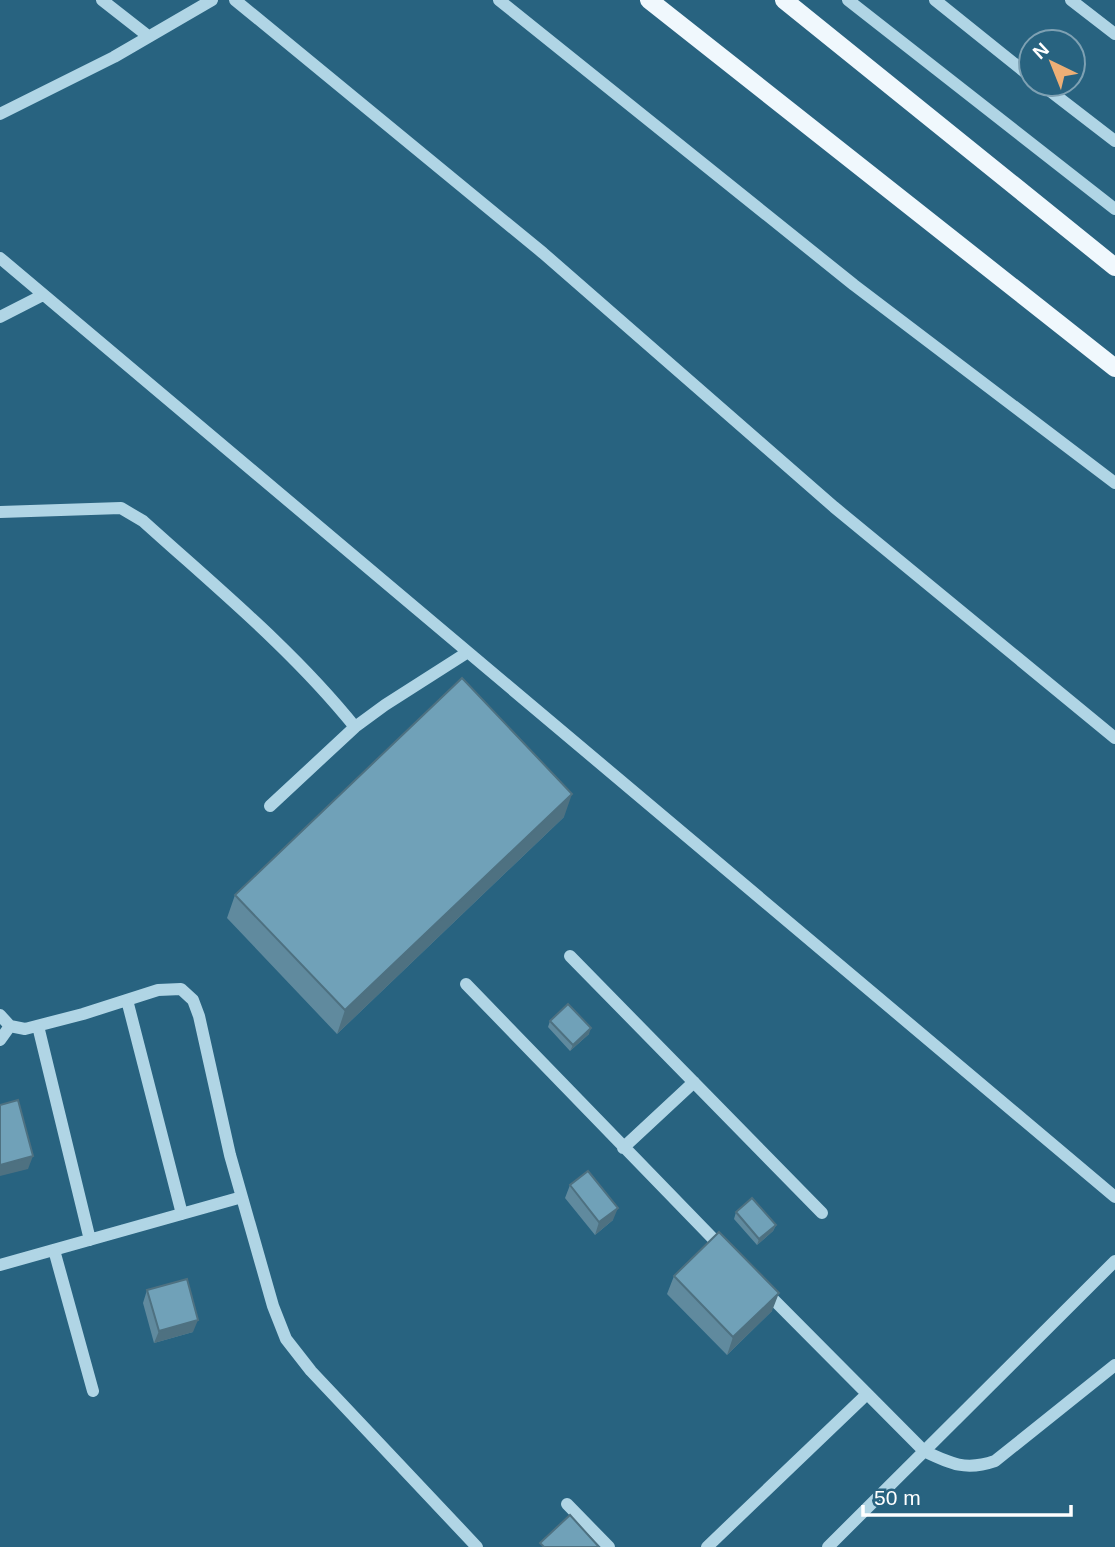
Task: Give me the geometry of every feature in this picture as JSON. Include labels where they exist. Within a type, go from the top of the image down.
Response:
[{"type":"main road","points":[[649,0],[1115,368]]},
{"type":"main road","points":[[784,0],[1115,267]]},
{"type":"street","points":[[102,0],[148,37]]},
{"type":"street","points":[[0,114],[92,68],[212,0]]},
{"type":"street","points":[[235,0],[543,253],[834,507],[1115,738]]},
{"type":"street","points":[[499,0],[854,285],[1115,483]]},
{"type":"street","points":[[848,0],[1115,209]]},
{"type":"street","points":[[935,0],[1017,66]]},
{"type":"street","points":[[1072,0],[1115,34]]},
{"type":"street","points":[[1059,98],[1115,141]]},
{"type":"street","points":[[0,258],[1115,1197]]},
{"type":"street","points":[[0,317],[43,295]]},
{"type":"street","points":[[0,513],[94,507],[121,508],[143,521],[261,626],[319,685],[355,727]]},
{"type":"street","points":[[270,806],[355,727],[468,652]]},
{"type":"street","points":[[570,956],[822,1213]]},
{"type":"street","points":[[466,984],[730,1256]]},
{"type":"street","points":[[0,1015],[10,1026],[25,1029],[159,990],[181,989],[193,1000],[242,1198],[273,1306],[286,1339],[311,1371],[477,1547]]},
{"type":"street","points":[[127,1000],[182,1214]]},
{"type":"street","points":[[0,1040],[10,1026]]},
{"type":"street","points":[[38,1026],[90,1240]]},
{"type":"street","points":[[623,1148],[694,1082]]},
{"type":"street","points":[[0,1265],[242,1198]]},
{"type":"street","points":[[54,1250],[93,1391]]},
{"type":"street","points":[[828,1547],[1115,1261]]},
{"type":"street","points":[[760,1285],[925,1451],[964,1467],[979,1467],[995,1461],[1115,1365]]},
{"type":"street","points":[[707,1547],[867,1394]]},
{"type":"street","points":[[566,1504],[609,1547]]},
{"type":"building","points":[[462,678],[572,794],[345,1010],[235,895]]},
{"type":"building","points":[[568,1004],[591,1028],[573,1045],[550,1021]]},
{"type":"building","points":[[18,1100],[33,1156],[0,1165],[0,1105]]},
{"type":"building","points":[[588,1171],[618,1208],[599,1222],[570,1185]]},
{"type":"building","points":[[752,1198],[776,1225],[759,1239],[736,1212]]},
{"type":"building","points":[[719,1232],[779,1293],[733,1337],[674,1276]]},
{"type":"building","points":[[187,1279],[198,1320],[159,1331],[147,1290]]},
{"type":"building","points":[[570,1515],[599,1547],[544,1547],[540,1543]]}]
